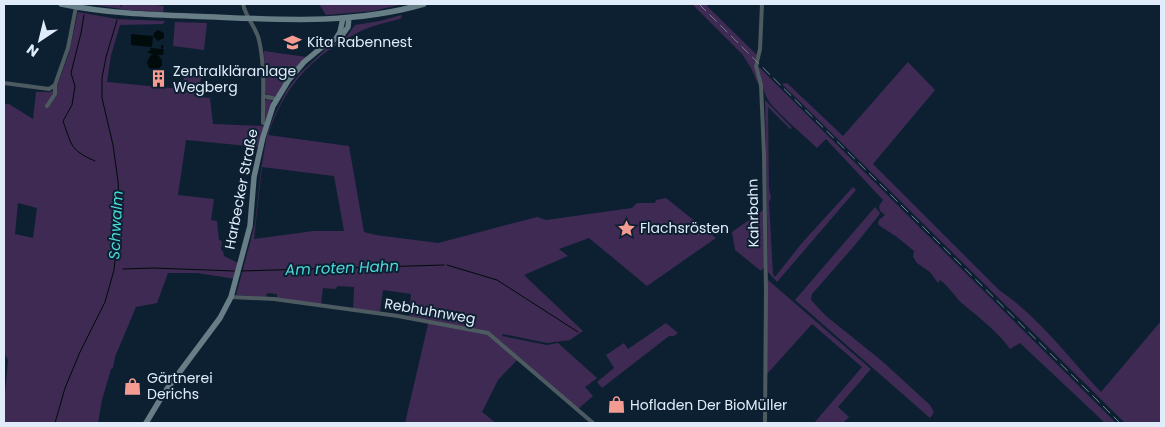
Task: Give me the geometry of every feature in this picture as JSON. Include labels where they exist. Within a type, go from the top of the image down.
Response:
[{"type":"main road","points":[[61,4],[126,14],[309,24],[346,20],[424,4]]},
{"type":"main road","name":"Harbecker Straße","points":[[146,423],[164,393],[220,318],[230,297],[248,231],[254,177],[262,137],[277,99],[288,80],[300,66],[336,38],[346,20]]},
{"type":"street","name":"Harbecker Straße","points":[[244,4],[249,20],[259,40],[263,123]]},
{"type":"street","name":"Kahrbahn","points":[[762,4],[760,49],[756,66],[761,85],[763,144],[766,292],[765,423]]},
{"type":"street","points":[[48,106],[55,94],[55,85],[68,48],[76,7]]},
{"type":"street","points":[[4,83],[49,89],[55,85]]},
{"type":"street","points":[[262,96],[277,99]]},
{"type":"street","name":"Rebhuhnweg","points":[[230,297],[274,299],[398,316],[488,333],[593,423]]},
{"type":"shaded area","points":[[88,4],[148,4],[164,6],[163,12],[128,10]]},
{"type":"shaded area","points":[[319,4],[403,4],[373,11],[326,15]]},
{"type":"shaded area","points":[[692,4],[708,4],[707,6],[757,55],[754,64],[759,86],[742,54]]},
{"type":"shaded area","points":[[78,12],[117,19],[165,21],[163,24],[120,25],[111,55],[107,82],[182,89],[185,70],[196,73],[202,77],[194,96],[210,98],[213,124],[263,126],[265,101],[270,99],[273,103],[265,121],[259,147],[186,140],[178,195],[214,199],[211,220],[217,221],[219,240],[222,241],[221,250],[224,256],[238,263],[236,279],[197,273],[168,273],[157,303],[136,307],[111,369],[98,423],[4,423],[8,360],[4,353],[4,104],[9,104],[33,119],[36,92],[50,92],[56,89],[69,53]],"holes":[[[18,203],[37,208],[33,238],[15,234]]]},
{"type":"shaded area","points":[[401,15],[402,17],[358,32],[317,59],[296,81],[288,93],[280,106],[268,135],[349,146],[364,232],[438,243],[537,217],[546,220],[632,208],[637,203],[655,203],[656,200],[666,198],[716,238],[647,286],[589,238],[559,249],[568,256],[524,275],[583,331],[570,340],[547,343],[503,334],[502,336],[547,345],[558,343],[597,378],[585,387],[593,396],[578,409],[517,360],[498,380],[482,412],[496,423],[405,423],[429,320],[409,316],[411,294],[383,290],[380,312],[353,309],[354,287],[338,286],[335,289],[323,288],[321,305],[277,298],[277,294],[267,293],[266,297],[236,295],[255,224],[261,169],[267,135],[287,90],[300,73],[326,49],[347,36],[355,25]],"holes":[[[262,167],[334,176],[344,231],[313,231],[254,239]]]},
{"type":"shaded area","points":[[175,22],[207,23],[204,50],[173,46]]},
{"type":"shaded area","points":[[158,30],[164,33],[164,38],[158,41],[153,36]]},
{"type":"shaded area","points":[[131,34],[153,36],[152,47],[131,45]]},
{"type":"shaded area","points":[[161,45],[164,46],[162,49],[164,49],[163,55],[158,55],[162,60],[162,65],[158,70],[151,69],[147,62],[153,54],[148,53],[148,51],[151,48],[161,49]]},
{"type":"shaded area","points":[[264,51],[307,57],[277,96],[270,96],[265,93]]},
{"type":"shaded area","points":[[908,62],[935,90],[873,164],[999,290],[1027,312],[1053,338],[1101,392],[1161,321],[1161,423],[1125,423],[782,84],[787,83],[843,136]]},
{"type":"shaded area","points":[[758,66],[1116,423],[1105,423],[1020,343],[1010,349],[995,331],[961,302],[944,283],[940,280],[938,283],[930,272],[917,263],[913,257],[914,251],[878,224],[879,220],[885,215],[880,211],[879,206],[883,200],[826,139],[817,148],[770,103],[764,90]]},
{"type":"shaded area","points":[[765,100],[792,128],[790,129],[768,107],[769,187],[771,198],[769,202],[773,274],[775,277],[801,244],[853,187],[856,190],[777,282],[768,272]]},
{"type":"shaded area","points":[[875,207],[880,213],[879,215],[812,294],[811,300],[826,316],[882,361],[930,405],[934,412],[930,418],[795,300]]},
{"type":"shaded area","points":[[763,210],[764,267],[761,271],[735,250],[732,232]]},
{"type":"shaded area","points":[[768,280],[871,369],[838,407],[849,417],[843,423],[814,423],[862,367],[812,324],[767,374]]},
{"type":"shaded area","points":[[666,323],[678,333],[674,336],[669,336],[602,388],[597,382],[614,368],[606,355],[624,343],[628,349]]},
{"type":"waterway","points":[[84,15],[71,73],[75,86],[72,105],[63,121],[68,136],[76,150],[95,161]]},
{"type":"waterway","name":"Schwalm","points":[[55,423],[65,388],[80,352],[105,302],[114,270],[120,216],[118,181],[113,145],[102,98],[102,78],[117,20]]},
{"type":"waterway","name":"Am roten Hahn","points":[[241,271],[444,265]]},
{"type":"waterway","name":"Am roten Hahn","points":[[447,265],[497,280],[578,332]]},
{"type":"waterway","name":"Am roten Hahn","points":[[123,269],[153,268],[234,271]]},
{"type":"railway","points":[[699,4],[1120,423]]},
{"type":"place","name":"Kita Rabennest","points":[[293,42]]},
{"type":"place","name":"Zentralkläranlage Wegberg","points":[[159,79]]},
{"type":"place","name":"Flachsrösten","points":[[626,228]]},
{"type":"place","name":"Gärtnerei Derichs","points":[[133,386]]},
{"type":"place","name":"Hofladen Der BioMüller","points":[[616,405]]}]
